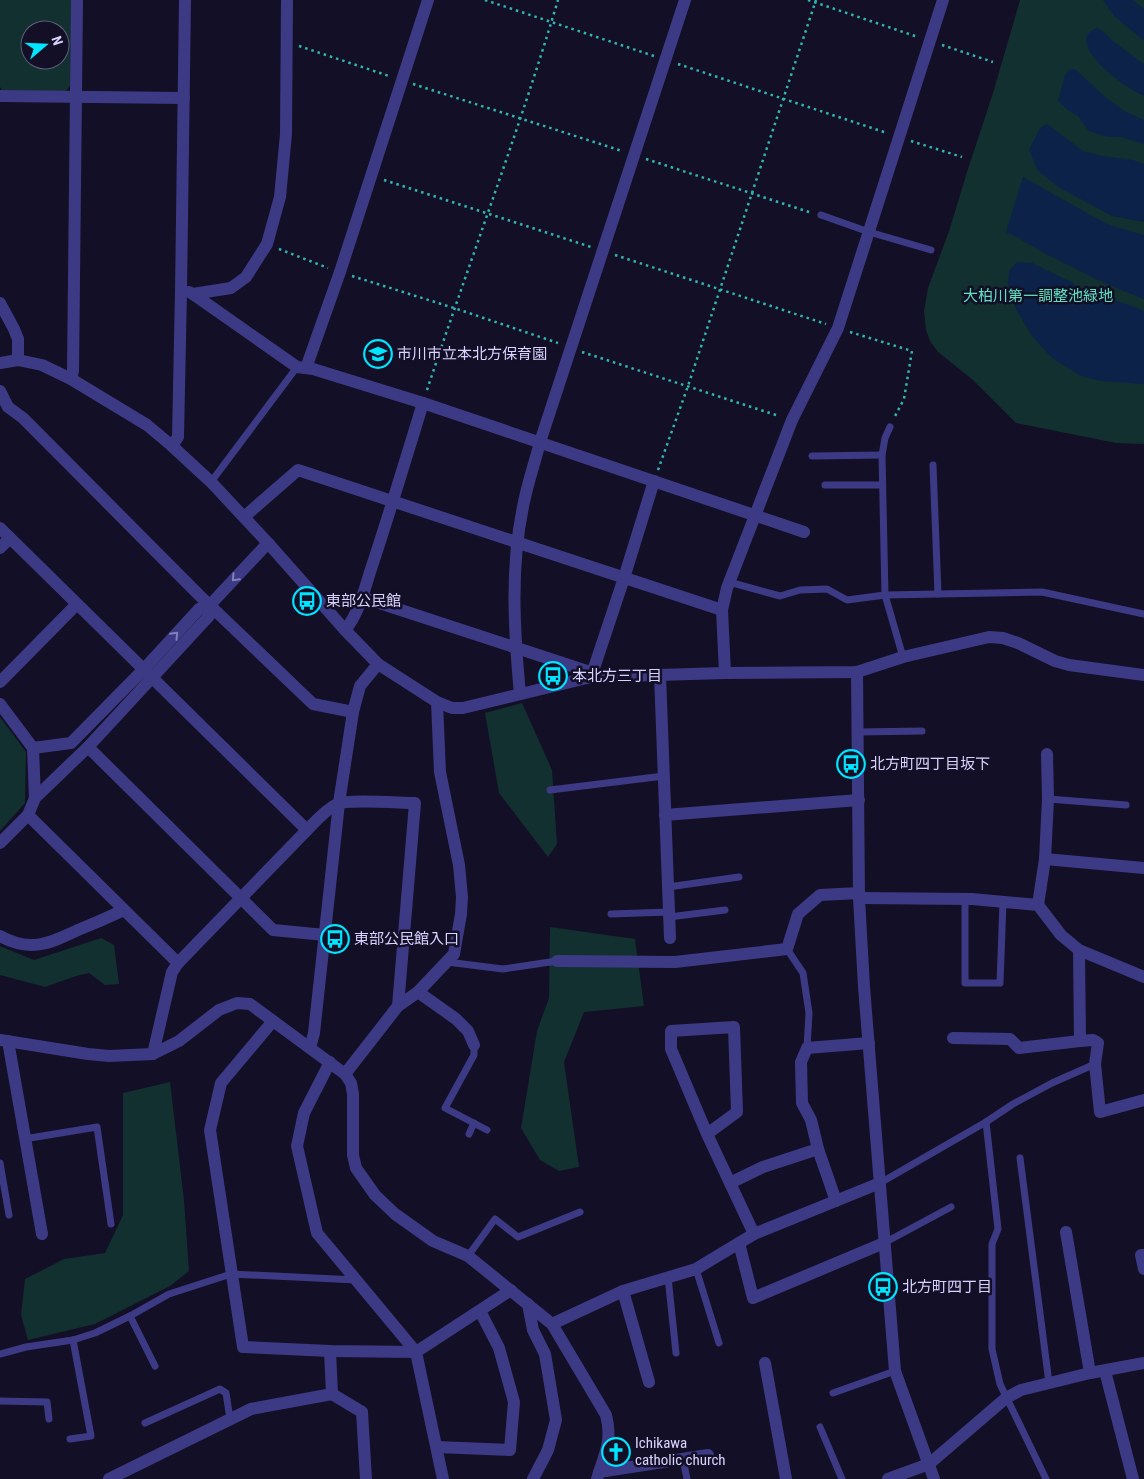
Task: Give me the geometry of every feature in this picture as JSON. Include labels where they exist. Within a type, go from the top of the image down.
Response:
[{"type":"street","points":[[71,378],[73,371],[78,0]]},
{"type":"street","points":[[172,446],[178,437],[187,292],[184,98],[185,0]]},
{"type":"street","points":[[187,292],[231,288],[246,277],[266,244],[280,197],[286,134],[287,0]]},
{"type":"street","points":[[302,368],[340,272],[428,0]]},
{"type":"street","points":[[520,694],[514,592],[517,542],[524,501],[540,442],[685,0]]},
{"type":"street","points":[[725,673],[722,610],[729,582],[792,420],[838,328],[944,0]]},
{"type":"street","points":[[0,96],[184,98]]},
{"type":"street","points":[[187,292],[302,368],[423,403],[804,532]]},
{"type":"street","points":[[0,303],[18,339],[18,360]]},
{"type":"street","points":[[0,363],[18,360],[42,365],[71,378],[147,425],[211,482],[378,664],[437,702],[452,708],[462,708],[592,675],[857,672],[903,658],[989,637],[1003,638],[1018,643],[1055,662],[1069,666],[1144,675]]},
{"type":"street","points":[[0,391],[8,407],[23,418],[210,605],[313,704],[353,712]]},
{"type":"street","points":[[345,630],[351,622],[361,597],[393,502],[423,403]]},
{"type":"street","points":[[244,518],[298,470],[722,610]]},
{"type":"street","points":[[592,675],[654,481]]},
{"type":"street","points":[[0,528],[307,830]]},
{"type":"street","points":[[0,548],[10,538]]},
{"type":"street","points":[[34,748],[70,743],[209,616],[210,605],[268,543]]},
{"type":"street","points":[[361,597],[516,647],[592,675]]},
{"type":"street","points":[[0,682],[77,604]]},
{"type":"street","points":[[310,1048],[314,1033],[339,803],[353,712],[360,686],[378,664]]},
{"type":"street","points":[[857,672],[859,895],[895,1371],[934,1479]]},
{"type":"street","points":[[35,798],[88,747],[147,674]]},
{"type":"street","points":[[660,675],[670,938]]},
{"type":"street","points":[[345,1074],[398,1006],[418,992],[454,954],[462,897],[459,865],[440,772],[437,702]]},
{"type":"street","points":[[0,704],[34,748],[35,798],[28,815],[0,843]]},
{"type":"street","points":[[88,747],[273,930],[325,935]]},
{"type":"street","points":[[1047,754],[1048,800],[1045,859],[1038,905],[1061,936],[1078,950],[1144,977]]},
{"type":"street","points":[[665,814],[859,800]]},
{"type":"street","points":[[153,1054],[172,972],[178,963],[307,830],[329,809],[339,803],[415,803],[398,1006]]},
{"type":"street","points":[[28,815],[178,963]]},
{"type":"street","points":[[1045,859],[1144,868]]},
{"type":"street","points":[[557,961],[675,962],[787,949],[798,914],[820,895],[965,899],[1038,905]]},
{"type":"street","points":[[0,936],[21,945],[37,945],[52,942],[124,910]]},
{"type":"street","points":[[1078,950],[1080,1041]]},
{"type":"street","points":[[418,992],[456,1019],[468,1031],[474,1045]]},
{"type":"street","points":[[42,1234],[4,1041],[109,1056],[153,1054],[179,1041],[220,1010],[237,1003],[250,1004],[330,1062],[345,1074],[351,1083],[353,1094],[353,1155],[356,1168],[375,1195],[395,1214],[433,1241],[468,1256],[552,1324],[606,1415],[610,1428],[609,1439],[598,1475],[708,1456]]},
{"type":"street","points":[[273,1021],[221,1083],[210,1130],[243,1347],[416,1352],[510,1290]]},
{"type":"street","points":[[707,1134],[737,1112],[734,1027],[671,1031],[671,1049],[707,1134],[754,1234]]},
{"type":"street","points":[[953,1038],[1010,1038],[1020,1048],[1093,1040],[1098,1043],[1095,1064],[1100,1112],[1144,1100]]},
{"type":"street","points":[[836,1201],[818,1149],[811,1120],[802,1103],[801,1062],[807,1048],[869,1043]]},
{"type":"street","points":[[330,1062],[304,1113],[297,1146],[316,1232],[416,1352],[443,1479]]},
{"type":"street","points":[[730,1183],[763,1166],[818,1149]]},
{"type":"street","points":[[552,1324],[623,1291],[696,1269],[754,1234],[880,1183]]},
{"type":"street","points":[[1066,1232],[1090,1373]]},
{"type":"street","points":[[739,1244],[753,1298],[884,1243]]},
{"type":"street","points":[[1144,1255],[1141,1255],[1144,1269]]},
{"type":"street","points":[[623,1291],[649,1382]]},
{"type":"street","points":[[528,1304],[533,1330],[545,1354],[556,1420],[548,1450],[533,1479]]},
{"type":"street","points":[[437,1447],[510,1450],[514,1402],[499,1348],[480,1311]]},
{"type":"street","points":[[330,1351],[332,1394]]},
{"type":"street","points":[[765,1363],[786,1479]]},
{"type":"street","points":[[888,1479],[929,1464],[1006,1398],[1021,1390],[1090,1373],[1144,1363]]},
{"type":"street","points":[[1105,1371],[1133,1479]]},
{"type":"street","points":[[109,1479],[251,1409],[332,1394],[362,1412],[366,1479]]},
{"type":"lane","points":[[821,215],[869,232],[931,250]]},
{"type":"lane","points":[[211,482],[302,368]]},
{"type":"lane","points":[[890,426],[885,438],[882,455],[884,596],[903,658]]},
{"type":"lane","points":[[812,456],[882,455]]},
{"type":"lane","points":[[933,465],[938,594]]},
{"type":"lane","points":[[825,485],[882,486]]},
{"type":"lane","points":[[729,582],[780,596],[800,590],[827,589],[847,600],[884,596],[1042,592],[1144,614]]},
{"type":"lane","points":[[1144,669],[1144,675]]},
{"type":"lane","points":[[858,732],[922,731]]},
{"type":"lane","points":[[550,790],[664,776]]},
{"type":"lane","points":[[1048,800],[1126,805]]},
{"type":"lane","points":[[668,887],[739,877]]},
{"type":"lane","points":[[965,899],[965,983],[1000,983],[1003,902]]},
{"type":"lane","points":[[611,914],[669,915],[725,910]]},
{"type":"lane","points":[[787,949],[803,973],[809,1013],[807,1048]]},
{"type":"lane","points":[[447,962],[503,969],[557,961]]},
{"type":"lane","points":[[474,1045],[474,1055],[445,1108],[487,1130]]},
{"type":"lane","points":[[880,1183],[986,1122],[1013,1104],[1095,1064]]},
{"type":"lane","points":[[986,1122],[998,1229],[992,1244],[992,1349],[1000,1384],[1046,1479]]},
{"type":"lane","points":[[469,1134],[474,1123]]},
{"type":"lane","points":[[24,1139],[97,1127],[111,1224]]},
{"type":"lane","points":[[1020,1158],[1049,1383]]},
{"type":"lane","points":[[0,1163],[9,1215]]},
{"type":"lane","points":[[884,1243],[951,1207]]},
{"type":"lane","points":[[468,1256],[495,1218],[518,1237],[580,1212]]},
{"type":"lane","points":[[696,1269],[718,1343]]},
{"type":"lane","points":[[0,1354],[26,1347],[73,1340],[95,1333],[169,1294],[231,1274],[356,1280]]},
{"type":"lane","points":[[668,1277],[676,1353]]},
{"type":"lane","points":[[130,1316],[155,1366]]},
{"type":"lane","points":[[70,1439],[91,1436],[73,1340]]},
{"type":"lane","points":[[833,1392],[895,1371]]},
{"type":"lane","points":[[145,1423],[220,1389],[226,1393],[230,1420]]},
{"type":"lane","points":[[0,1402],[47,1402],[48,1419]]},
{"type":"lane","points":[[820,1427],[842,1479]]},
{"type":"lane","points":[[683,1459],[687,1479]]},
{"type":"path","points":[[485,0],[962,157]]},
{"type":"path","points":[[423,403],[454,308],[488,214],[558,0]]},
{"type":"path","points":[[808,0],[816,1],[993,62]]},
{"type":"path","points":[[654,481],[816,1]]},
{"type":"path","points":[[287,42],[821,215]]},
{"type":"path","points":[[371,176],[912,351],[904,398],[890,426]]},
{"type":"path","points":[[266,244],[340,272]]},
{"type":"green space","points":[[0,0],[72,0],[70,86],[65,92],[2,90],[0,87]]},
{"type":"green space","name":"大柏川第一調整池緑地","points":[[1020,0],[1144,0],[1144,444],[1116,443],[1016,423],[973,380],[938,352],[930,341],[926,330],[924,311],[928,288],[949,231],[993,93]]},
{"type":"green space","points":[[522,703],[552,770],[557,844],[548,857],[499,793],[485,713]]},
{"type":"green space","points":[[0,717],[26,752],[25,803],[0,831]]},
{"type":"green space","points":[[550,927],[635,939],[644,1006],[584,1012],[564,1062],[579,1167],[559,1171],[540,1160],[521,1128],[537,1031],[549,998]]},
{"type":"green space","points":[[101,938],[114,945],[119,984],[105,985],[89,973],[45,987],[0,975],[0,946],[34,960]]},
{"type":"green space","points":[[170,1082],[184,1200],[189,1271],[170,1286],[95,1324],[28,1340],[21,1315],[25,1279],[64,1259],[105,1253],[123,1215],[123,1093]]},
{"type":"water","points":[[1103,0],[1133,0],[1144,9],[1144,41],[1114,16]]},
{"type":"water","points":[[1097,28],[1144,64],[1144,96],[1130,89],[1095,58],[1086,41],[1089,34]]},
{"type":"water","points":[[1075,69],[1104,96],[1126,112],[1144,120],[1144,144],[1089,131],[1077,115],[1069,111],[1058,101],[1065,75],[1069,70]]},
{"type":"water","points":[[1047,124],[1083,151],[1102,156],[1133,160],[1144,164],[1144,222],[1112,216],[1060,188],[1038,171],[1029,150],[1040,128]]},
{"type":"water","points":[[1023,177],[1110,225],[1144,235],[1144,299],[1094,278],[1006,232]]},
{"type":"water","points":[[1017,262],[1032,263],[1073,283],[1081,292],[1092,297],[1102,296],[1144,311],[1144,384],[1100,381],[1081,376],[1052,358],[1032,336],[1016,309],[1008,283],[1009,271]]},
{"type":"place","name":"市川市立本北方保育園","points":[[378,354]]},
{"type":"place","name":"東部公民館","points":[[307,601]]},
{"type":"place","name":"本北方三丁目","points":[[553,676]]},
{"type":"place","name":"北方町四丁目坂下","points":[[851,764]]},
{"type":"place","name":"東部公民館入口","points":[[335,939]]},
{"type":"place","name":"北方町四丁目","points":[[883,1287]]},
{"type":"place","name":"Ichikawa catholic church","points":[[616,1452]]}]
